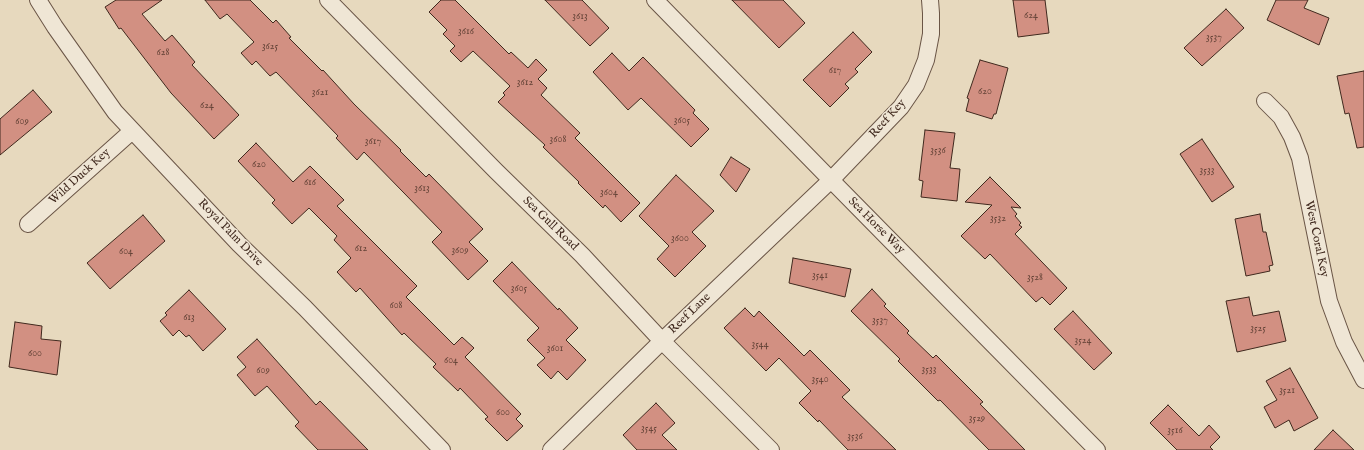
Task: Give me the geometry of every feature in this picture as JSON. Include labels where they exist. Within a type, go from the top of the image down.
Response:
[{"type":"street","name":"Royal Palm Drive","points":[[38,0],[55,27],[115,112],[132,131],[239,244],[305,308],[442,450]]},
{"type":"street","name":"Sea Gull Road","points":[[328,0],[491,166],[582,255],[662,341],[770,450]]},
{"type":"street","name":"Sea Horse Way","points":[[655,0],[830,180],[1097,450]]},
{"type":"street","name":"Reef Key","points":[[830,180],[901,107],[916,85],[926,60],[931,34],[930,0]]},
{"type":"street","name":"West Coral Key","points":[[1265,101],[1281,117],[1292,136],[1300,158],[1329,301],[1344,342],[1364,380]]},
{"type":"street","name":"Wild Duck Key","points":[[28,224],[132,131]]},
{"type":"street","name":"Reef Lane","points":[[551,450],[830,180]]},
{"type":"building","points":[[116,0],[162,0],[142,14],[165,41],[172,35],[195,62],[192,65],[239,115],[214,139],[171,93],[121,28],[119,29],[105,7]]},
{"type":"building","points":[[205,0],[250,0],[273,23],[276,20],[291,37],[289,38],[322,71],[323,70],[354,104],[401,150],[400,151],[426,177],[429,174],[483,229],[469,242],[488,261],[468,280],[432,242],[442,232],[364,152],[357,160],[336,138],[338,136],[276,72],[270,76],[256,61],[252,65],[241,53],[254,42],[227,14],[220,19]]},
{"type":"building","points":[[441,0],[455,0],[509,54],[511,52],[528,68],[536,59],[547,70],[538,79],[547,88],[541,95],[580,133],[575,138],[640,203],[621,222],[605,205],[603,208],[543,147],[545,145],[498,102],[505,95],[503,93],[510,86],[473,51],[461,62],[450,51],[455,46],[443,34],[447,30],[429,12]]},
{"type":"building","points":[[545,0],[582,0],[609,28],[590,46]]},
{"type":"building","points":[[732,0],[783,0],[805,23],[779,48]]},
{"type":"building","points":[[1013,0],[1045,0],[1049,33],[1018,37]]},
{"type":"building","points":[[1276,0],[1308,0],[1304,8],[1329,18],[1319,45],[1267,20]]},
{"type":"building","points":[[1226,9],[1244,28],[1202,66],[1184,48]]},
{"type":"building","points":[[853,32],[872,52],[855,69],[858,72],[845,84],[849,88],[830,107],[803,80]]},
{"type":"building","points":[[612,53],[629,71],[643,57],[695,110],[693,113],[709,129],[691,147],[641,98],[628,110],[593,72]]},
{"type":"building","points":[[980,60],[1008,68],[996,114],[994,114],[992,119],[966,111],[969,99],[967,98]]},
{"type":"building","points":[[1364,71],[1364,147],[1357,148],[1349,113],[1345,114],[1337,76]]},
{"type":"building","points":[[33,90],[52,112],[0,155],[0,119]]},
{"type":"building","points":[[925,130],[955,133],[950,168],[960,169],[957,201],[921,197],[923,181],[919,180]]},
{"type":"building","points":[[1202,139],[1234,187],[1212,202],[1180,154]]},
{"type":"building","points":[[256,143],[293,182],[310,166],[344,200],[337,206],[417,286],[406,297],[454,345],[462,337],[474,348],[465,357],[521,414],[516,419],[523,426],[507,441],[485,419],[488,417],[460,388],[458,391],[433,367],[436,364],[404,333],[402,335],[360,288],[356,292],[337,272],[351,258],[334,240],[337,236],[309,208],[292,224],[272,203],[275,200],[238,161]]},
{"type":"building","points":[[731,157],[750,169],[736,192],[720,175]]},
{"type":"building","points":[[676,175],[714,211],[692,232],[706,246],[675,277],[657,259],[669,246],[639,216]]},
{"type":"building","points":[[990,177],[1021,208],[1011,207],[1017,214],[1015,216],[1021,223],[1019,225],[1022,227],[1015,234],[1067,288],[1050,305],[1042,297],[1036,302],[990,254],[985,259],[961,236],[992,205],[965,202]]},
{"type":"building","points":[[1260,214],[1263,232],[1266,232],[1273,265],[1269,266],[1270,271],[1246,276],[1235,219]]},
{"type":"building","points":[[143,215],[165,241],[110,289],[87,263]]},
{"type":"building","points":[[793,258],[851,269],[845,297],[789,283]]},
{"type":"building","points":[[512,262],[558,310],[559,308],[578,328],[566,340],[586,360],[567,380],[558,371],[551,379],[537,365],[545,358],[527,340],[539,328],[493,281]]},
{"type":"building","points":[[872,289],[886,304],[884,306],[909,331],[907,333],[933,358],[936,355],[983,402],[980,404],[1025,450],[989,450],[940,400],[938,401],[898,361],[900,359],[851,311]]},
{"type":"building","points":[[189,290],[226,329],[203,351],[189,335],[186,337],[179,330],[173,336],[160,321],[167,315],[165,313]]},
{"type":"building","points":[[1249,297],[1253,316],[1279,311],[1286,341],[1237,352],[1226,301]]},
{"type":"building","points":[[745,308],[754,317],[759,311],[804,356],[810,350],[850,390],[842,397],[896,450],[848,450],[819,420],[818,422],[799,403],[811,391],[779,358],[766,371],[724,328]]},
{"type":"building","points":[[1073,311],[1112,353],[1094,370],[1054,329]]},
{"type":"building","points":[[15,322],[42,326],[41,339],[61,341],[57,375],[9,367]]},
{"type":"building","points":[[257,339],[316,405],[320,401],[368,450],[318,450],[295,426],[299,422],[267,386],[255,396],[237,375],[246,367],[237,357]]},
{"type":"building","points":[[1290,368],[1318,418],[1294,431],[1289,420],[1275,428],[1264,407],[1277,400],[1266,381]]},
{"type":"building","points":[[656,403],[675,423],[662,435],[677,450],[637,450],[623,435]]},
{"type":"building","points":[[1168,405],[1199,436],[1209,425],[1220,437],[1210,447],[1213,450],[1177,450],[1150,423]]},
{"type":"building","points":[[1333,430],[1354,450],[1314,450]]}]
